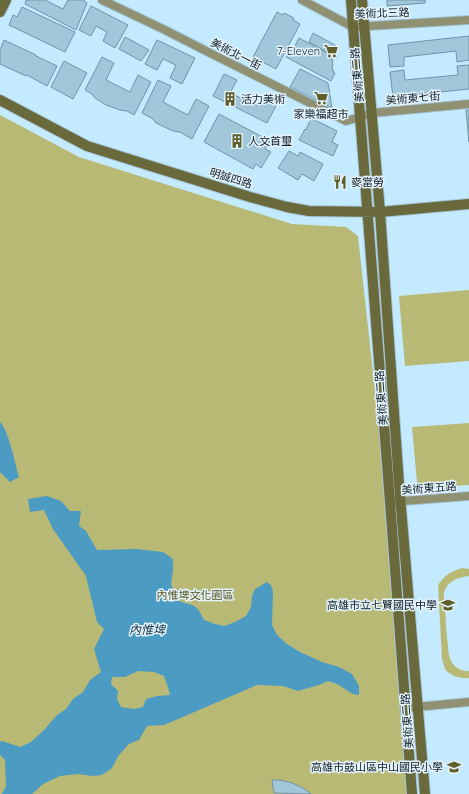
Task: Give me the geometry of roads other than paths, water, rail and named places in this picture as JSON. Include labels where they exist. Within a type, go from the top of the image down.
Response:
[{"type":"street","points":[[0,12],[6,0]]},
{"type":"street","name":"美術北一街","points":[[102,0],[346,121],[360,117]]},
{"type":"street","name":"美術北三路","points":[[302,0],[353,27],[469,20]]},
{"type":"street","name":"美術東二路","points":[[351,0],[412,794]]},
{"type":"street","name":"美術東二路","points":[[362,0],[425,794]]},
{"type":"street","name":"明誠四路","points":[[0,100],[87,146],[250,197],[287,207],[309,211],[367,213],[469,204]]},
{"type":"street","name":"美術東七街","points":[[360,117],[372,113],[469,104]]},
{"type":"street","name":"美術東五路","points":[[390,502],[469,496]]},
{"type":"street","points":[[406,708],[469,702]]},
{"type":"water","points":[[0,422],[9,440],[19,477],[10,482],[0,472]]},
{"type":"water","name":"內惟埤","points":[[47,496],[61,501],[70,511],[81,511],[79,526],[86,531],[97,550],[137,549],[163,552],[173,559],[171,584],[178,601],[194,606],[204,620],[215,624],[225,626],[246,616],[251,607],[252,596],[255,589],[267,582],[271,585],[273,592],[272,625],[277,635],[287,644],[300,652],[322,662],[339,667],[352,674],[359,686],[359,695],[353,694],[337,684],[328,681],[298,691],[283,686],[257,685],[164,725],[147,726],[139,740],[129,744],[119,755],[112,768],[102,775],[93,776],[78,774],[60,776],[43,784],[32,794],[2,794],[6,786],[5,760],[0,755],[0,742],[2,741],[20,747],[31,742],[56,716],[66,709],[73,699],[83,692],[90,680],[101,672],[94,649],[104,629],[97,622],[86,576],[53,529],[44,510],[30,512],[28,499]],"holes":[[[138,671],[154,672],[164,676],[170,695],[146,699],[143,707],[134,709],[121,707],[117,699],[118,691],[111,684],[112,677],[125,677]]]},
{"type":"place","name":"7-Eleven","points":[[331,51]]},
{"type":"place","name":"家樂福超市","points":[[321,98]]},
{"type":"place","name":"活力美術","points":[[230,99]]},
{"type":"place","name":"人文首璽","points":[[237,141]]},
{"type":"place","name":"麥當勞","points":[[340,182]]},
{"type":"place","name":"高雄市立七賢國民中學","points":[[448,605]]},
{"type":"place","name":"高雄市鼓山區中山國民小學","points":[[454,767]]},
{"type":"park label","name":"內惟埤文化園區","points":[[195,595]]}]
